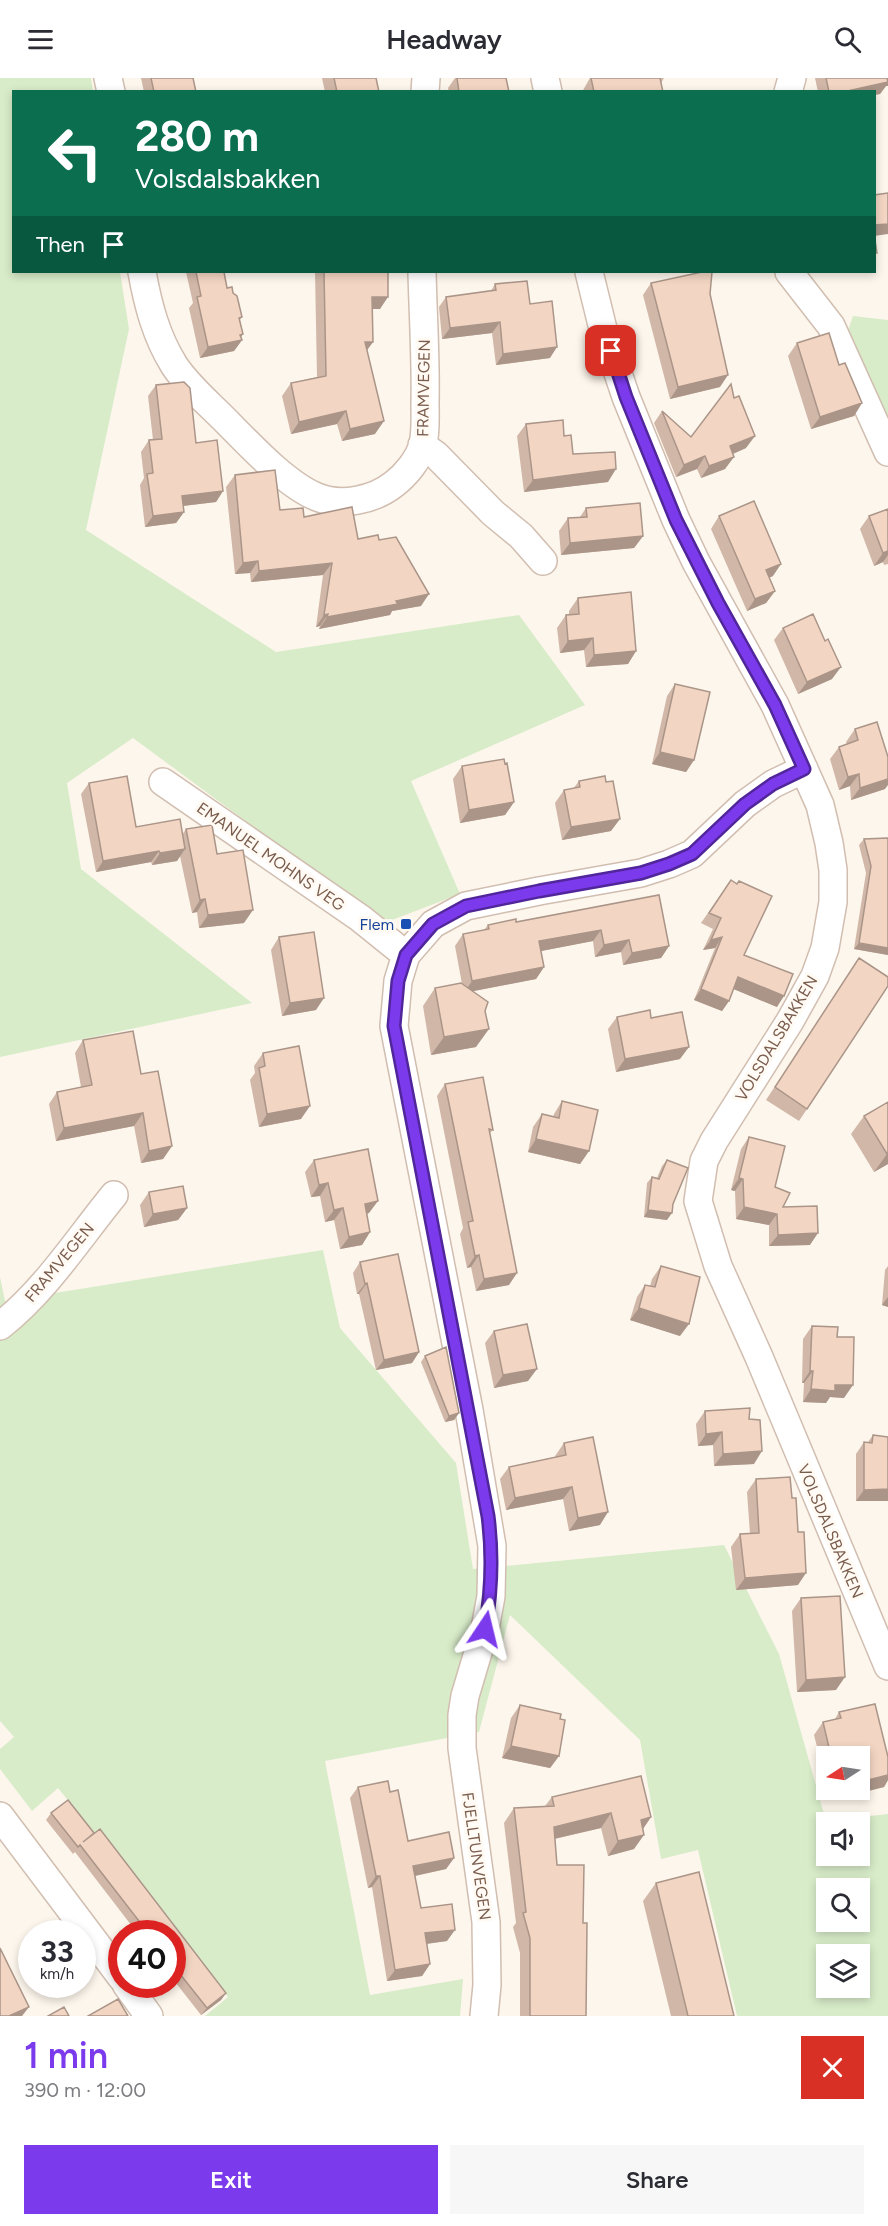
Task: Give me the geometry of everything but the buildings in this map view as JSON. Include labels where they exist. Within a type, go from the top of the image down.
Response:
[{"type":"street","points":[[142,273],[153,321],[176,368],[238,433],[291,482],[302,489],[316,497],[331,501],[351,501],[375,495],[388,489],[401,478],[416,459],[423,445]]},
{"type":"street","name":"FRAMVEGEN","points":[[422,273],[425,391],[423,445],[521,536],[543,561]]},
{"type":"street","name":"VOLSDALSBAKKEN","points":[[589,273],[603,329],[626,397],[676,520],[702,573],[775,705],[820,805],[832,861],[832,902],[825,948],[815,976],[790,1021],[714,1141],[704,1161],[698,1201],[718,1266],[759,1357],[888,1666]]},
{"type":"street","points":[[790,273],[831,326],[888,452]]},
{"type":"street","points":[[406,955],[433,924],[466,906],[641,873],[692,854],[745,804],[773,784],[804,769]]},
{"type":"street","name":"EMANUEL MOHNS VEG","points":[[163,782],[360,918],[406,955]]},
{"type":"street","name":"FJELLTUNVEGEN","points":[[406,955],[398,981],[394,1026],[469,1410],[492,1546],[491,1596],[485,1629],[465,1696],[462,1715],[462,1748],[486,1922],[487,1985],[484,2016]]},
{"type":"street","name":"FRAMVEGEN","points":[[0,1326],[40,1288],[114,1195]]},
{"type":"street","points":[[0,1816],[108,1959]]},
{"type":"street","points":[[136,1998],[149,2016]]},
{"type":"green space","points":[[0,78],[91,78],[93,90],[12,90],[12,273],[120,273],[129,329],[86,530],[276,652],[519,615],[585,705],[411,781],[460,894],[384,923],[133,738],[67,783],[81,869],[252,1003],[0,1057]]},
{"type":"green space","points":[[853,316],[888,320],[888,433],[846,336]]},
{"type":"green space","points":[[323,1250],[340,1328],[456,1463],[473,1569],[724,1545],[779,1654],[816,1785],[816,1800],[820,1800],[823,1812],[816,1812],[816,1866],[870,1866],[870,1816],[888,1814],[888,2016],[737,2016],[698,1850],[661,1859],[640,1740],[510,1615],[479,1732],[325,1761],[370,1995],[463,1979],[460,2016],[205,2016],[228,1997],[186,1945],[186,1920],[165,1920],[58,1788],[32,1811],[0,1769],[0,1749],[14,1737],[0,1721],[0,1277],[5,1301]]},
{"type":"place","name":"Flem","points":[[406,924]]},
{"type":"route","points":[[485,1629],[493,1570],[488,1516],[394,1026],[398,981],[406,955],[433,924],[466,906],[641,873],[692,854],[745,804],[773,784],[804,769],[775,705],[696,562],[676,520],[626,397],[611,351]]}]
